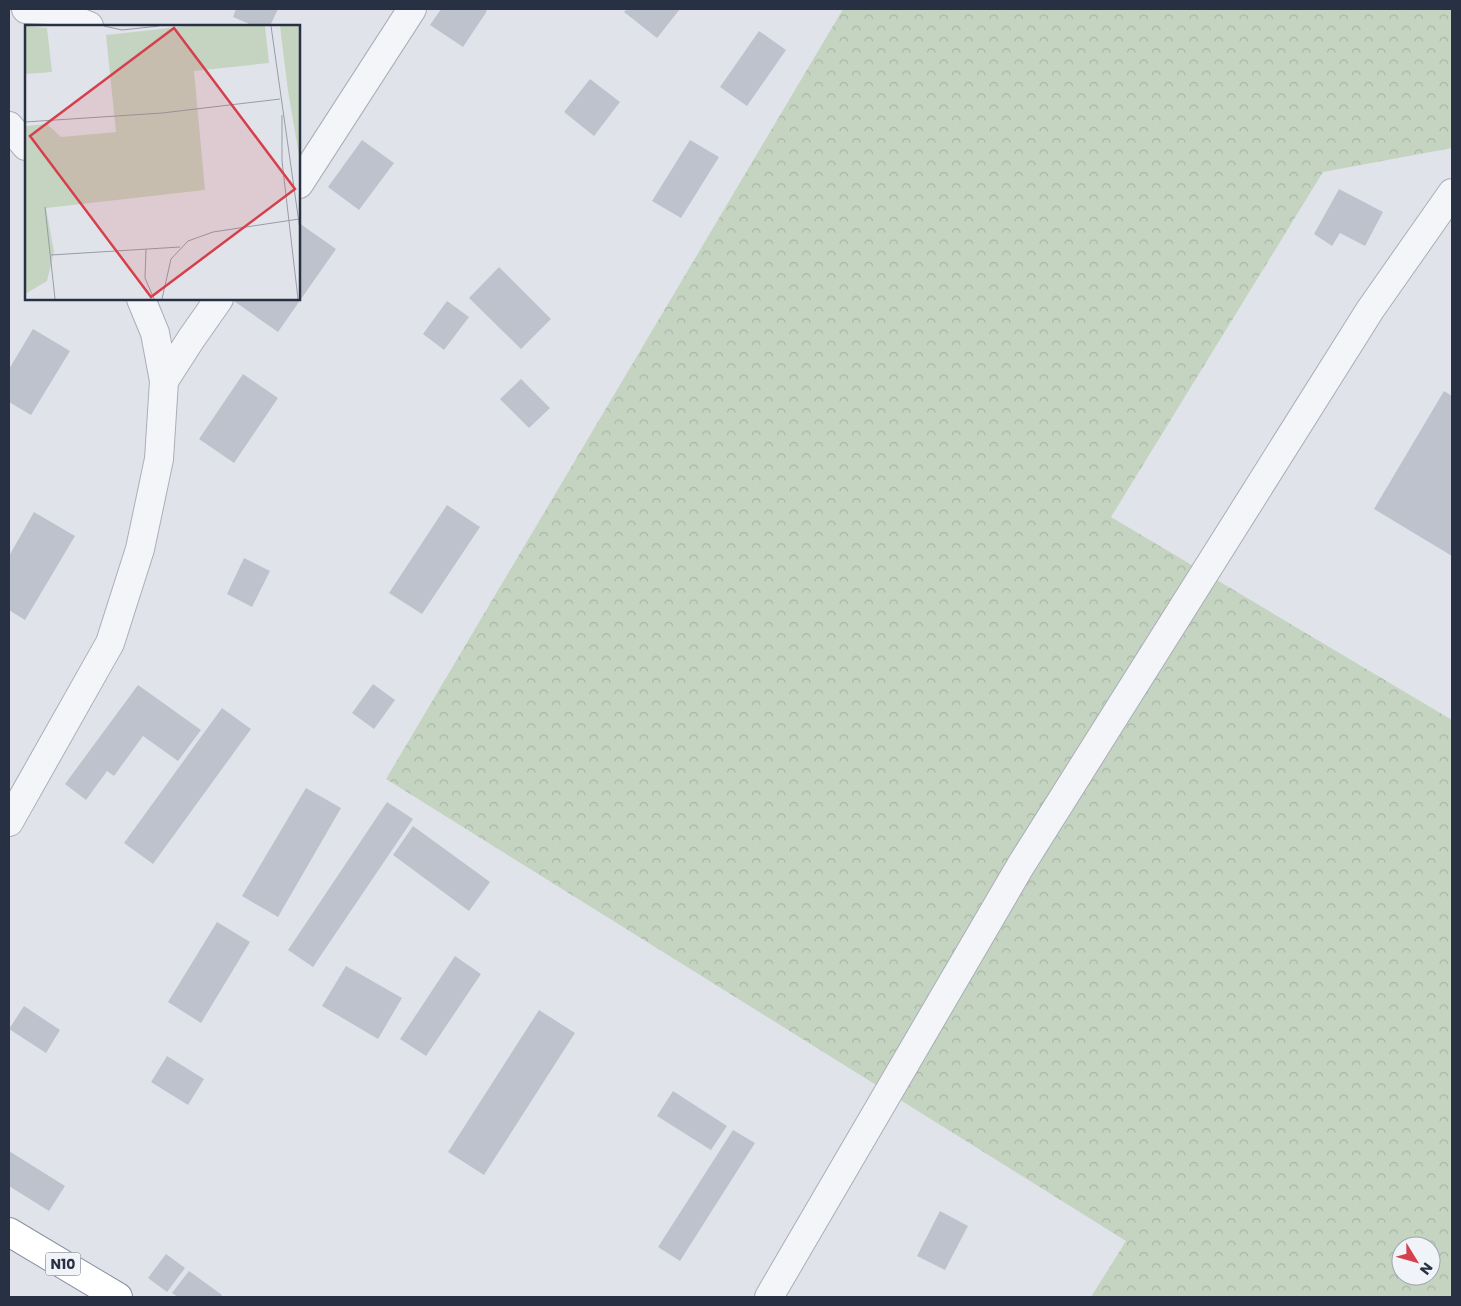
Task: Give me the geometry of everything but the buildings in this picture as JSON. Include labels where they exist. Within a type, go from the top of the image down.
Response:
[{"type":"highway","name":"N10","points":[[9,1232],[118,1297]]},
{"type":"street","points":[[26,9],[50,10],[87,25]]},
{"type":"street","points":[[300,181],[412,9]]},
{"type":"street","points":[[9,126],[25,145]]},
{"type":"street","points":[[769,1297],[1022,866],[1370,310],[1452,193]]},
{"type":"street","points":[[9,822],[110,643],[140,549],[159,459],[164,381],[155,333],[141,300]]},
{"type":"street","points":[[164,381],[190,339],[218,300]]},
{"type":"green space","points":[[843,9],[1452,9],[1452,148],[1323,172],[1111,517],[1452,720],[1452,1297],[1091,1297],[1126,1241],[386,779]]}]
